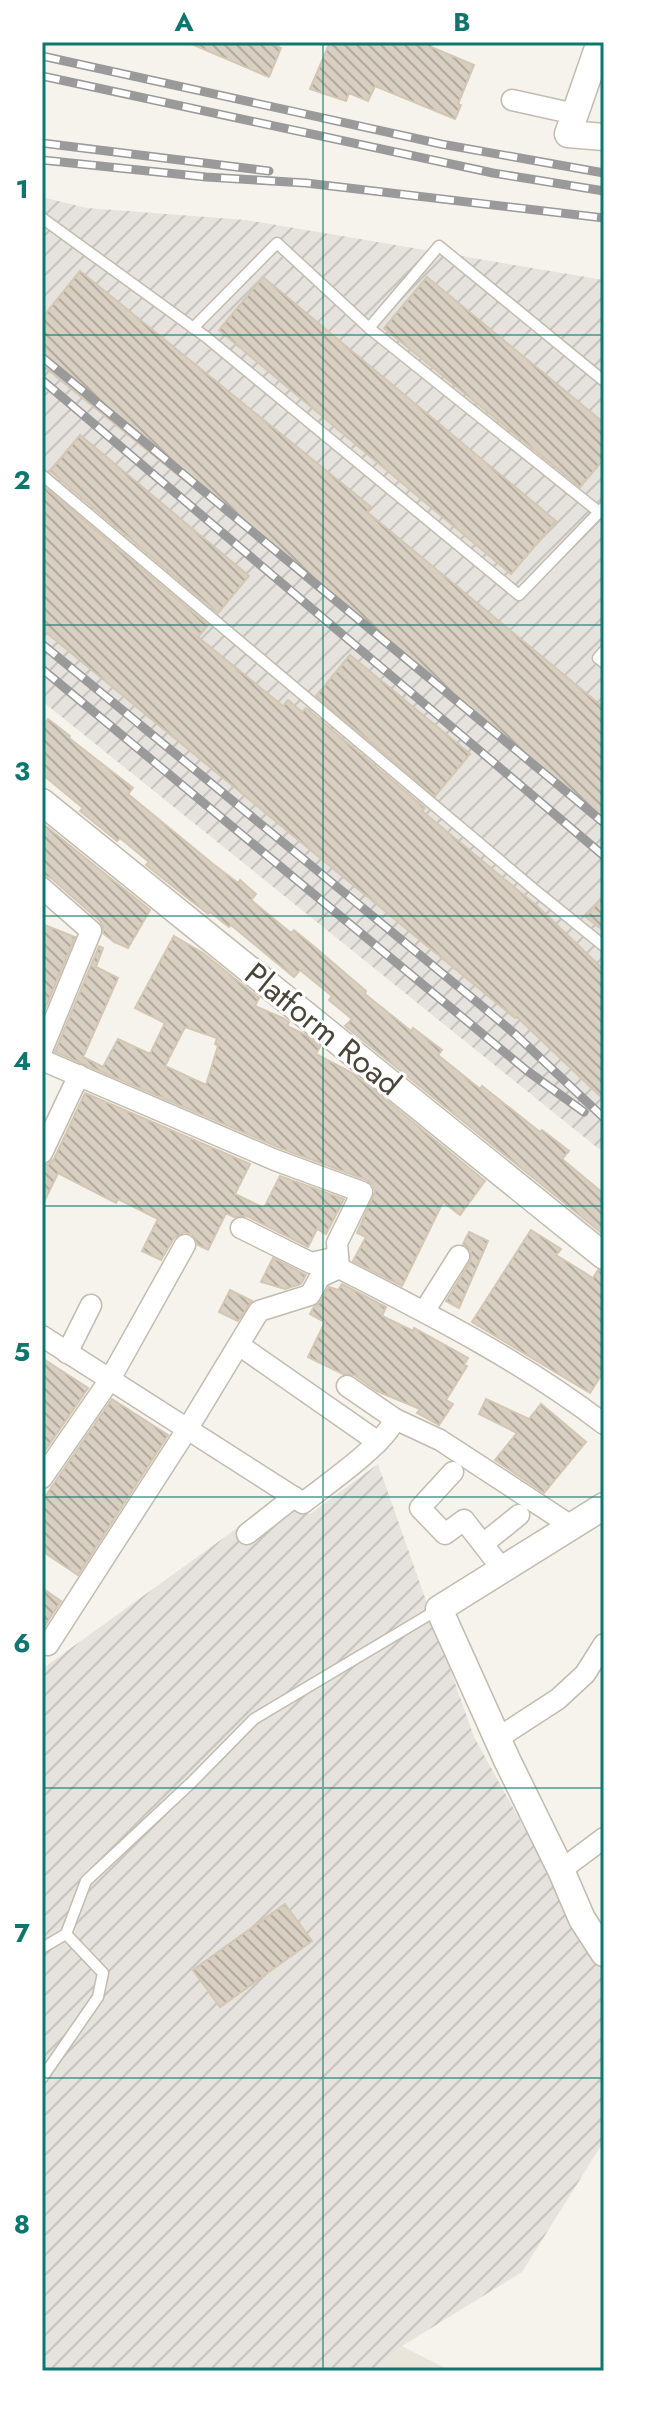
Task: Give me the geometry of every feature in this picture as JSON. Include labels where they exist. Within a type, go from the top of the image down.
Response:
[{"type":"street","points":[[600,42],[568,134],[604,137]]},
{"type":"street","points":[[512,100],[575,114]]},
{"type":"street","name":"Platform Road","points":[[42,802],[604,1256]]},
{"type":"street","points":[[42,888],[91,931],[42,1050]]},
{"type":"street","points":[[42,1060],[275,1160],[362,1192],[337,1243],[339,1262]]},
{"type":"street","points":[[42,1153],[79,1075]]},
{"type":"street","points":[[241,1228],[311,1263],[339,1262],[486,1344],[604,1424]]},
{"type":"street","points":[[42,1478],[109,1381],[185,1245]]},
{"type":"street","points":[[425,1310],[459,1256]]},
{"type":"street","points":[[48,1645],[188,1428],[259,1311],[310,1295],[320,1277],[339,1262]]},
{"type":"street","points":[[67,1353],[91,1305]]},
{"type":"street","points":[[42,1336],[303,1503],[378,1442],[395,1419]]},
{"type":"street","points":[[239,1345],[378,1442]]},
{"type":"street","points":[[347,1386],[395,1419],[440,1440],[573,1527]]},
{"type":"street","points":[[453,1472],[420,1508],[445,1534],[464,1520],[503,1570]]},
{"type":"street","points":[[247,1534],[294,1497]]},
{"type":"street","points":[[603,1508],[439,1609],[582,1919],[604,1953]]},
{"type":"street","points":[[483,1544],[519,1515]]},
{"type":"street","points":[[498,1738],[558,1699],[585,1674],[604,1644]]},
{"type":"street","points":[[561,1870],[604,1837]]},
{"type":"lane","points":[[42,218],[193,328],[519,595],[601,510],[369,328],[277,243],[193,328]]},
{"type":"lane","points":[[369,328],[439,246],[604,381]]},
{"type":"lane","points":[[42,475],[604,946]]},
{"type":"lane","points":[[604,651],[598,658],[604,663]]},
{"type":"lane","points":[[42,1948],[66,1934],[86,1881],[254,1719],[439,1609]]},
{"type":"lane","points":[[42,2078],[98,1997],[103,1973],[66,1934]]},
{"type":"shaded area","points":[[42,197],[87,208],[246,220],[604,280],[604,1153],[42,701]]},
{"type":"shaded area","points":[[378,1464],[474,1737],[604,1972],[604,2141],[522,2272],[402,2346],[373,2371],[42,2371],[42,1669],[272,1503],[310,1514]]},
{"type":"shaded area","points":[[402,2346],[451,2371],[373,2371]]},
{"type":"building","points":[[187,42],[268,42],[281,48],[269,77]]},
{"type":"building","points":[[330,42],[433,42],[431,47],[474,65],[455,119],[375,86],[368,101],[349,93],[346,101],[310,89]]},
{"type":"building","points":[[80,271],[371,507],[367,512],[604,708],[604,824],[42,365],[42,318]]},
{"type":"building","points":[[263,277],[556,521],[511,574],[219,330]]},
{"type":"building","points":[[427,277],[604,423],[604,459],[580,487],[384,328]]},
{"type":"building","points":[[80,435],[249,576],[218,613],[50,471]]},
{"type":"building","points":[[42,485],[208,625],[198,637],[283,706],[288,700],[302,712],[306,708],[425,808],[422,811],[537,906],[604,970],[604,1100],[517,1017],[42,629]]},
{"type":"building","points":[[350,655],[470,754],[435,796],[316,696]]},
{"type":"building","points":[[48,719],[133,788],[128,794],[213,864],[256,894],[251,900],[291,933],[294,930],[411,1031],[413,1028],[442,1050],[438,1055],[480,1089],[482,1086],[569,1151],[562,1159],[604,1194],[604,1235],[345,1026],[352,1019],[329,1000],[332,996],[300,970],[294,977],[231,925],[229,927],[210,912],[208,914],[166,881],[120,838],[117,841],[80,811],[83,808],[42,774],[42,727]]},
{"type":"building","points":[[42,823],[150,910],[128,948],[103,933],[100,921],[51,878],[42,875]]},
{"type":"building","points":[[604,894],[604,931],[586,917]]},
{"type":"building","points":[[42,924],[75,937],[42,1016]]},
{"type":"building","points":[[174,936],[203,953],[259,998],[255,1006],[289,1022],[287,1026],[306,1035],[320,1047],[316,1054],[354,1074],[485,1181],[460,1215],[443,1202],[402,1286],[353,1261],[366,1237],[357,1233],[375,1192],[367,1180],[280,1148],[55,1052],[99,946],[103,948],[96,967],[118,978],[83,1057],[103,1067],[118,1039],[150,1054],[165,1023],[135,1008]],"holes":[[[185,1027],[217,1038],[215,1044],[218,1046],[206,1085],[165,1066]]]},
{"type":"building","points":[[85,1093],[250,1164],[235,1194],[264,1208],[280,1176],[344,1199],[326,1234],[317,1229],[308,1247],[247,1216],[234,1217],[226,1213],[208,1250],[198,1245],[192,1234],[184,1232],[174,1238],[161,1260],[142,1251],[158,1219],[118,1199],[116,1203],[58,1173],[42,1206],[42,1166],[54,1159]]},
{"type":"building","points":[[531,1230],[561,1249],[556,1255],[593,1278],[598,1270],[604,1272],[604,1371],[590,1393],[472,1322]]},
{"type":"building","points":[[469,1232],[488,1241],[459,1308],[446,1301],[470,1262],[471,1251],[463,1244]]},
{"type":"building","points":[[273,1258],[306,1275],[301,1284],[285,1289],[261,1282]]},
{"type":"building","points":[[342,1284],[386,1307],[382,1316],[413,1331],[414,1328],[468,1358],[464,1365],[467,1366],[446,1400],[453,1404],[439,1425],[417,1413],[420,1409],[377,1391],[354,1375],[343,1374],[308,1357],[325,1322],[310,1314],[329,1287],[338,1290]]},
{"type":"building","points":[[230,1290],[252,1301],[238,1321],[219,1312]]},
{"type":"building","points":[[42,1358],[88,1388],[42,1455]]},
{"type":"building","points":[[112,1399],[168,1435],[78,1575],[42,1551],[42,1501]]},
{"type":"building","points":[[486,1399],[529,1419],[541,1404],[586,1442],[544,1493],[495,1460],[517,1433],[479,1414]]},
{"type":"building","points":[[42,1588],[61,1601],[42,1630]]},
{"type":"building","points":[[285,1904],[312,1941],[220,2007],[193,1970]]},
{"type":"railway","points":[[42,56],[441,144],[604,173]]},
{"type":"railway","points":[[42,76],[493,173],[604,191]]},
{"type":"railway","points":[[42,143],[269,171]]},
{"type":"railway","points":[[42,160],[206,177],[306,183],[604,218]]},
{"type":"railway","points":[[42,357],[604,823]]},
{"type":"railway","points":[[42,380],[604,856]]},
{"type":"railway","points":[[42,644],[477,1002],[604,1118]]},
{"type":"railway","points":[[42,669],[526,1070],[584,1112]]}]
